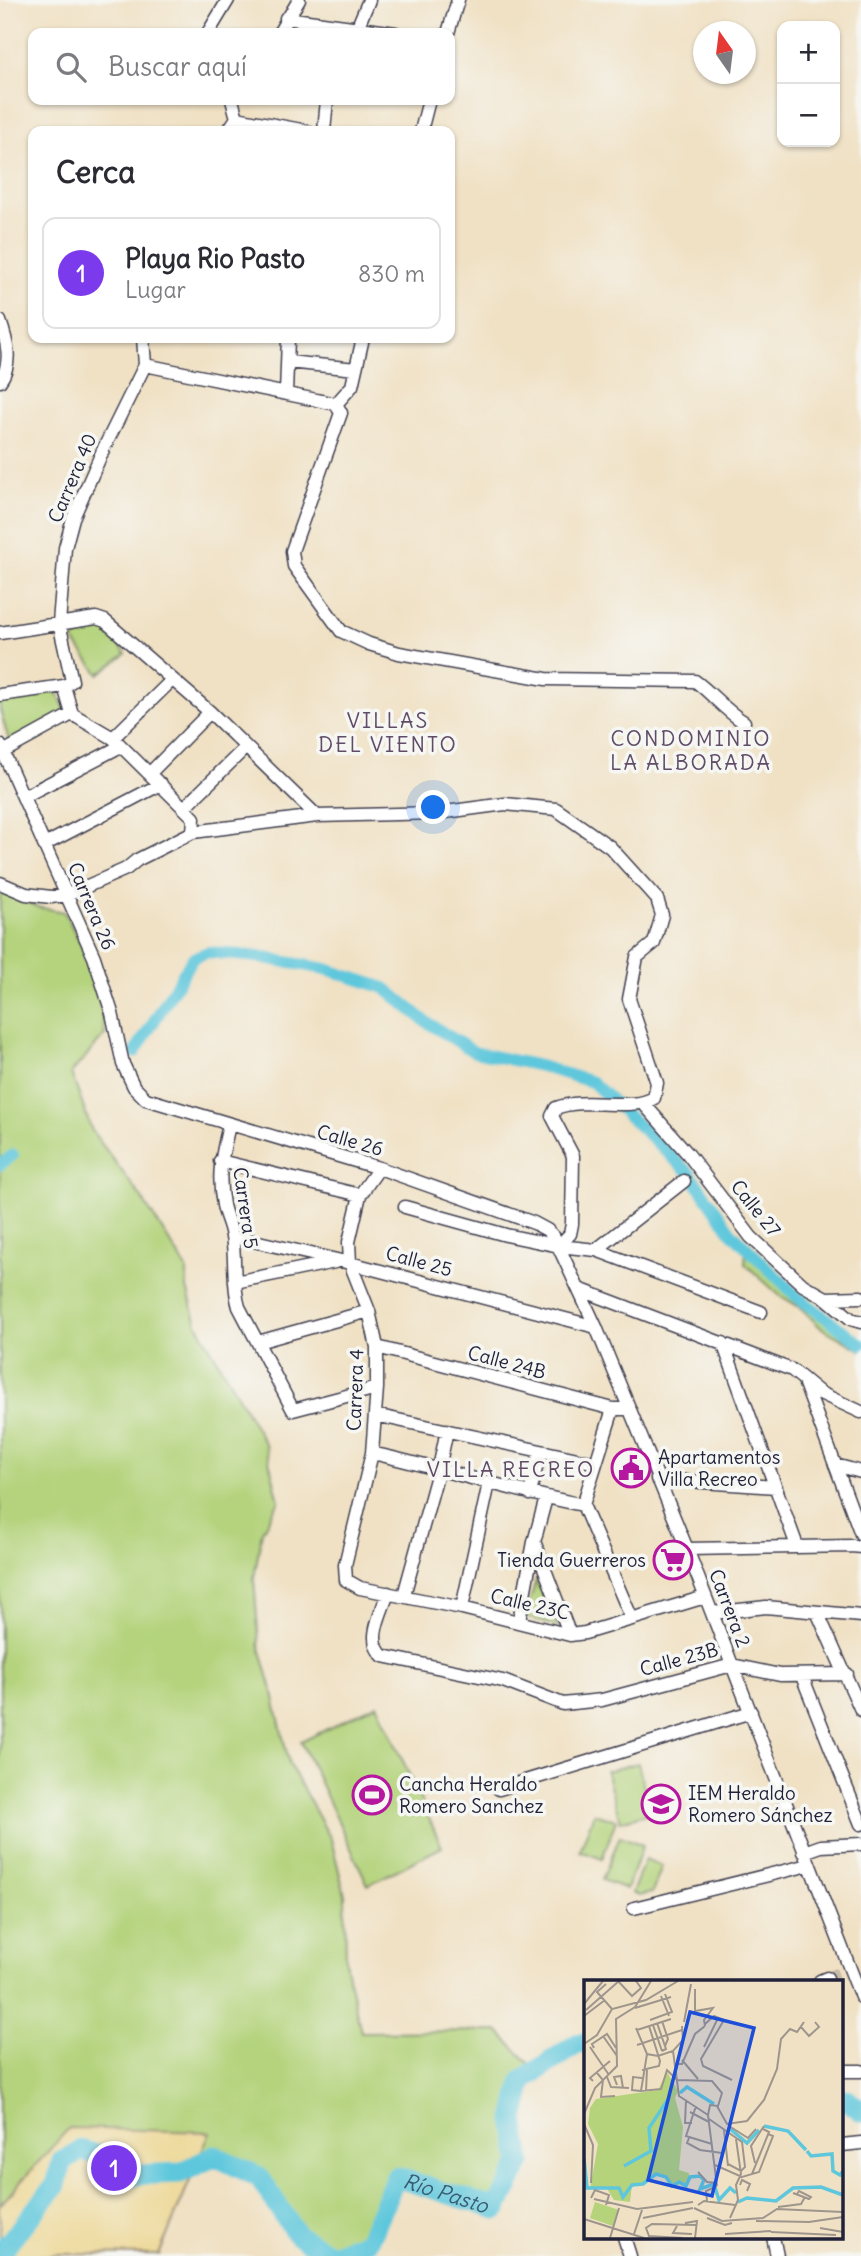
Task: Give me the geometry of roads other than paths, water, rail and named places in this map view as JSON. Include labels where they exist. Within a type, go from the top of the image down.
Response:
[{"type":"street","points":[[211,28],[228,0]]},
{"type":"street","points":[[281,28],[299,0]]},
{"type":"street","points":[[357,28],[369,0]]},
{"type":"street","points":[[450,28],[458,0]]},
{"type":"street","points":[[286,18],[344,28]]},
{"type":"street","points":[[233,105],[237,118]]},
{"type":"street","points":[[324,126],[327,105]]},
{"type":"street","points":[[422,126],[428,105]]},
{"type":"street","points":[[231,126],[237,118]]},
{"type":"street","points":[[237,118],[280,126]]},
{"type":"street","points":[[0,321],[6,339],[8,370],[0,381]]},
{"type":"street","name":"Carrera 40","points":[[72,714],[59,623],[65,548],[73,518],[145,365],[143,343]]},
{"type":"street","points":[[286,393],[288,343]]},
{"type":"street","points":[[336,404],[352,386],[362,343]]},
{"type":"street","points":[[288,362],[356,369]]},
{"type":"street","points":[[145,365],[336,404],[341,413],[292,551],[294,566],[341,631],[369,644],[399,653],[546,679],[695,681],[729,713],[744,722]]},
{"type":"street","points":[[0,633],[96,618],[105,621],[210,712],[317,816]]},
{"type":"street","points":[[23,797],[117,742],[172,680]]},
{"type":"street","points":[[0,695],[68,683]]},
{"type":"street","points":[[150,773],[210,712]]},
{"type":"street","points":[[1,749],[72,714],[117,742],[150,773],[194,818],[193,832]]},
{"type":"street","points":[[184,808],[246,747]]},
{"type":"street","name":"Carrera 26","points":[[1,749],[94,957],[123,1064],[134,1087]]},
{"type":"street","points":[[44,845],[161,784]]},
{"type":"street","points":[[0,883],[26,894],[51,897],[67,895],[126,869],[137,860],[193,832],[317,816],[438,813],[505,804],[556,809],[610,847],[657,899],[662,915],[654,943],[637,957],[629,999],[657,1083],[654,1098],[639,1104],[605,1102],[566,1104],[556,1108],[552,1116],[573,1156],[572,1224],[570,1234],[556,1242]]},
{"type":"street","name":"Calle 26","points":[[134,1087],[146,1099],[379,1168],[534,1223],[547,1230],[556,1242]]},
{"type":"street","name":"Calle 27","points":[[639,1104],[688,1154],[751,1237],[803,1285],[825,1298]]},
{"type":"street","name":"Carrera 5","points":[[229,1125],[220,1161],[221,1193],[232,1236],[234,1292],[239,1307],[293,1410],[377,1388]]},
{"type":"street","points":[[220,1161],[359,1195]]},
{"type":"street","name":"Carrera 4","points":[[346,1580],[345,1566],[372,1453],[377,1348],[369,1311],[344,1262],[359,1195],[379,1168]]},
{"type":"street","points":[[596,1250],[684,1181]]},
{"type":"street","points":[[405,1207],[506,1235],[596,1250],[761,1312]]},
{"type":"street","name":"Calle 25","points":[[232,1236],[596,1327]]},
{"type":"street","name":"Carrera 2","points":[[556,1242],[596,1327],[751,1712],[809,1865],[834,1975]]},
{"type":"street","points":[[235,1282],[344,1262]]},
{"type":"street","points":[[579,1289],[792,1370],[820,1393],[861,1412]]},
{"type":"street","points":[[825,1298],[861,1297]]},
{"type":"street","points":[[825,1298],[851,1319],[861,1322]]},
{"type":"street","points":[[258,1342],[369,1311]]},
{"type":"street","points":[[723,1343],[797,1546]]},
{"type":"street","name":"Calle 24B","points":[[377,1348],[613,1409],[628,1409]]},
{"type":"street","points":[[805,1382],[861,1534]]},
{"type":"street","points":[[613,1409],[583,1505],[632,1619]]},
{"type":"street","points":[[374,1415],[596,1463]]},
{"type":"street","points":[[404,1595],[447,1430]]},
{"type":"street","points":[[530,1494],[540,1451]]},
{"type":"street","points":[[372,1453],[583,1505]]},
{"type":"street","points":[[835,1465],[861,1472]]},
{"type":"street","points":[[657,1479],[776,1487]]},
{"type":"street","points":[[462,1608],[489,1483]]},
{"type":"street","points":[[519,1621],[534,1542],[546,1498]]},
{"type":"street","points":[[534,1542],[570,1635]]},
{"type":"street","points":[[687,1549],[797,1546],[861,1548]]},
{"type":"street","name":"Calle 23C","points":[[346,1580],[360,1588],[404,1595],[570,1635],[585,1633],[705,1597]]},
{"type":"street","name":"Calle 23B","points":[[388,1593],[374,1637],[375,1647],[383,1656],[503,1682],[563,1704],[602,1700],[732,1665],[780,1675],[847,1674]]},
{"type":"street","points":[[712,1613],[766,1608],[861,1616]]},
{"type":"street","points":[[818,1614],[861,1710]]},
{"type":"street","points":[[802,1676],[861,1824]]},
{"type":"street","points":[[499,1789],[751,1712]]},
{"type":"street","points":[[847,1788],[861,1788]]},
{"type":"street","points":[[804,1852],[830,1845],[861,1844]]},
{"type":"street","points":[[634,1908],[809,1865]]},
{"type":"street","name":"Carrera 2","points":[[844,1983],[861,1997]]},
{"type":"street","points":[[624,2238],[630,2256]]},
{"type":"street","points":[[773,2238],[777,2256]]},
{"type":"waterway","points":[[135,1052],[193,958],[208,952],[258,957],[326,969],[385,988],[425,1021],[474,1052],[540,1066],[592,1082],[690,1174],[731,1232],[795,1295],[861,1344]]},
{"type":"waterway","points":[[0,1165],[13,1155]]},
{"type":"waterway","name":"Río Pasto","points":[[0,2253],[56,2185],[62,2161],[81,2150],[98,2155],[134,2175],[180,2173],[215,2156],[259,2177],[297,2235],[331,2255],[368,2241],[396,2177],[497,2209],[521,2162],[514,2120],[523,2080],[577,2044],[584,2043]]},
{"type":"waterway","name":"Río Pasto","points":[[844,2099],[861,2111]]},
{"type":"tunnel","points":[[827,1978],[840,1973]]},
{"type":"place","name":"Apartamentos Villa Recreo","points":[[631,1468]]},
{"type":"place","name":"Tienda Guerreros","points":[[673,1560]]},
{"type":"place","name":"Cancha Heraldo Romero Sanchez","points":[[372,1795]]},
{"type":"place","name":"IEM Heraldo Romero Sánchez","points":[[661,1804]]},
{"type":"place","name":"Playa Rio Pasto","points":[[114,2168]]},
{"type":"district","name":"VILLAS DEL VIENTO","points":[[388,732]]},
{"type":"district","name":"CONDOMINIO LA ALBORADA","points":[[691,750]]},
{"type":"district","name":"VILLA RECREO","points":[[511,1469]]}]
